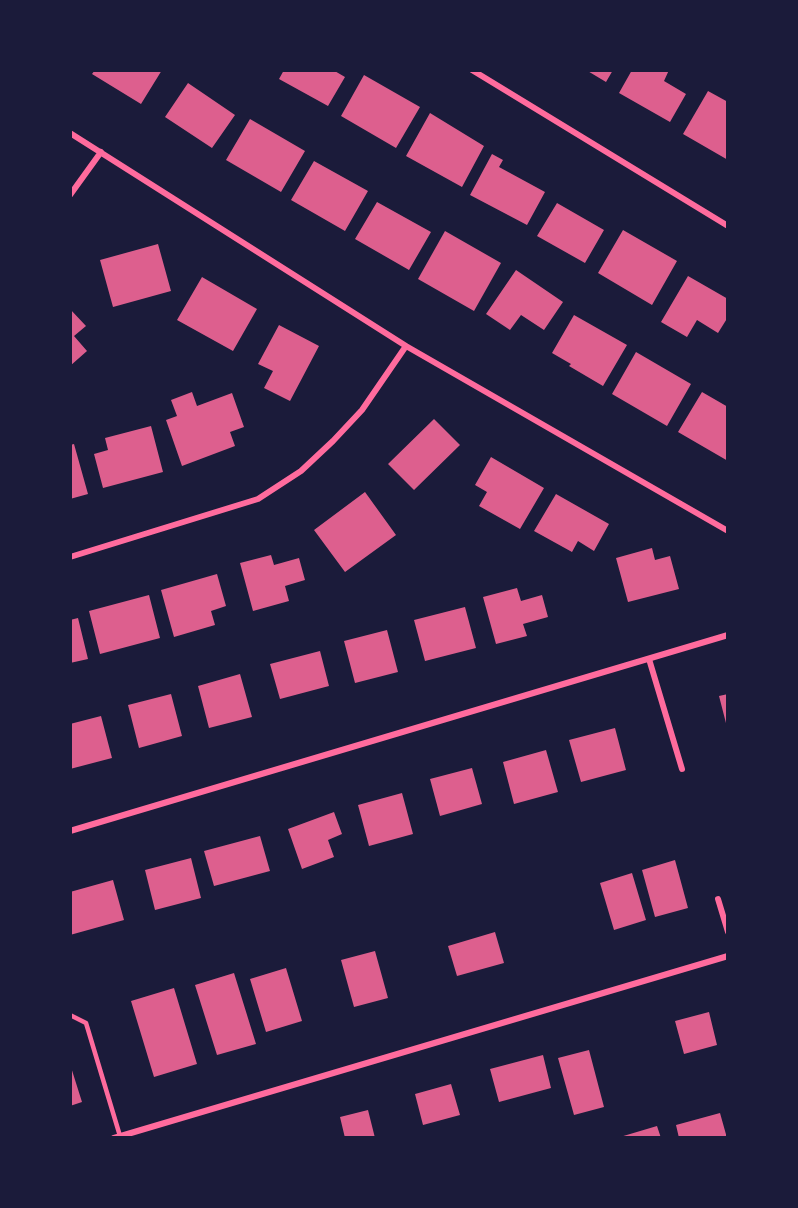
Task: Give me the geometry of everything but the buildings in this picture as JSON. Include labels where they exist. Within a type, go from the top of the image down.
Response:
[{"type":"street","points":[[472,70],[728,226]]},
{"type":"street","points":[[70,133],[406,346],[728,531]]},
{"type":"street","points":[[70,195],[101,152]]},
{"type":"street","points":[[70,557],[197,519],[258,499],[266,494],[301,471],[333,441],[362,410],[406,346]]},
{"type":"street","points":[[70,831],[728,635]]},
{"type":"street","points":[[649,659],[682,769]]},
{"type":"street","points":[[718,899],[728,932]]},
{"type":"street","points":[[118,1137],[728,956]]},
{"type":"lane","points":[[70,1015],[86,1023],[118,1137]]}]
